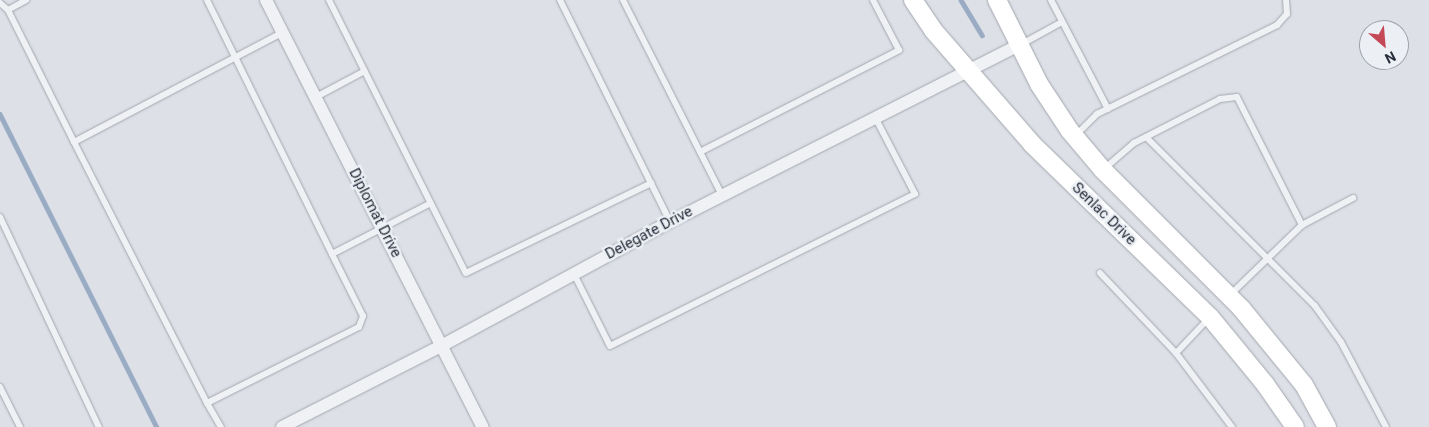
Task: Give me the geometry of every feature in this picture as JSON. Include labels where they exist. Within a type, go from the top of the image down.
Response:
[{"type":"street","name":"Diplomat Drive","points":[[266,0],[483,427]]},
{"type":"street","name":"Senlac Drive","points":[[913,0],[966,70],[1032,144],[1210,317],[1266,384],[1295,427]]},
{"type":"street","name":"Senlac Drive","points":[[997,0],[1038,84],[1075,136],[1103,170],[1230,296],[1304,385],[1327,427]]},
{"type":"street","name":"Delegate Drive","points":[[282,427],[443,345],[722,195],[966,70],[1019,45]]},
{"type":"street","points":[[1210,317],[1230,296]]},
{"type":"lane","points":[[8,10],[26,0]]},
{"type":"lane","points":[[207,0],[363,316],[359,327],[207,403]]},
{"type":"lane","points":[[329,0],[466,273],[651,184]]},
{"type":"lane","points":[[560,0],[670,222]]},
{"type":"lane","points":[[623,0],[722,195]]},
{"type":"lane","points":[[700,152],[899,50],[873,0]]},
{"type":"lane","points":[[1051,0],[1108,109]]},
{"type":"lane","points":[[1075,136],[1097,114],[1277,25],[1287,14],[1286,0]]},
{"type":"lane","points":[[0,3],[8,10],[207,403],[221,427]]},
{"type":"lane","points":[[1019,45],[1062,22]]},
{"type":"lane","points":[[74,142],[282,33]]},
{"type":"lane","points":[[316,97],[365,70]]},
{"type":"lane","points":[[1103,170],[1126,149],[1146,137],[1220,99],[1237,98],[1302,225]]},
{"type":"lane","points":[[574,274],[610,346],[915,194],[876,117]]},
{"type":"lane","points":[[1146,137],[1268,256],[1324,317],[1341,342],[1386,427]]},
{"type":"lane","points":[[1230,296],[1268,256],[1302,225],[1352,198]]},
{"type":"lane","points":[[332,254],[431,203]]},
{"type":"lane","points":[[0,217],[99,427]]},
{"type":"lane","points":[[1100,273],[1176,353],[1232,427]]},
{"type":"lane","points":[[1176,353],[1210,317]]},
{"type":"lane","points":[[0,387],[20,427]]},
{"type":"waterway","points":[[961,0],[982,35]]},
{"type":"waterway","points":[[0,114],[157,427]]}]
